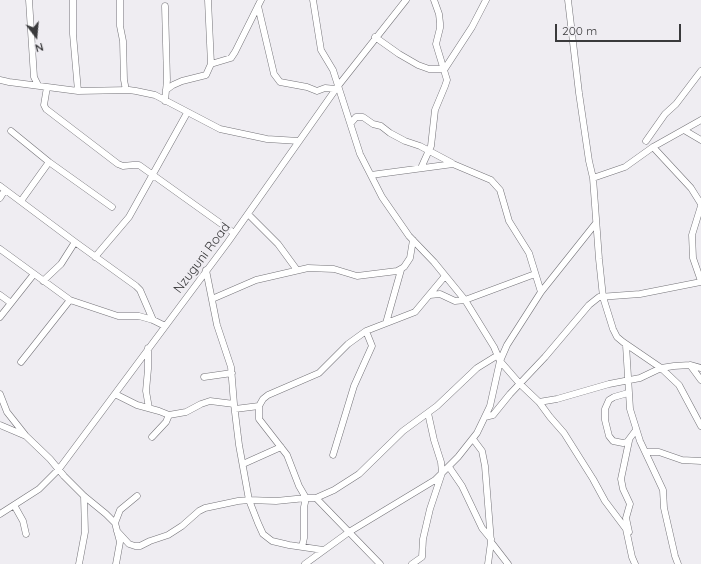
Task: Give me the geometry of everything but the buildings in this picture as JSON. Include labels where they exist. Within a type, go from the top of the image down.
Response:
[{"type":"street","points":[[29,0],[34,77],[38,85]]},
{"type":"street","points":[[73,0],[73,34],[78,91]]},
{"type":"street","points":[[120,0],[120,26],[123,41],[124,80],[126,90]]},
{"type":"street","points":[[166,90],[182,81],[206,76],[211,64],[208,0]]},
{"type":"street","points":[[211,64],[231,58],[261,0]]},
{"type":"street","points":[[313,0],[320,50],[333,70],[337,88],[351,123],[360,154],[382,197],[413,240],[466,300],[499,358],[564,433],[605,501],[624,527],[628,536],[632,557],[635,564]]},
{"type":"street","name":"Nzuguni Road","points":[[0,514],[39,489],[59,469],[248,214],[337,88],[406,0]]},
{"type":"street","points":[[421,168],[432,142],[435,110],[446,82],[436,44],[440,23],[439,14],[434,0]]},
{"type":"street","points":[[444,70],[472,27],[486,0]]},
{"type":"street","points":[[568,0],[578,92],[593,178],[603,297],[617,337],[626,345],[661,368],[679,385],[701,426]]},
{"type":"street","points":[[165,6],[167,80],[165,101]]},
{"type":"street","points":[[258,6],[274,74],[280,82],[307,87],[317,92],[325,88],[337,88]]},
{"type":"street","points":[[375,38],[399,54],[418,64],[429,69],[444,70]]},
{"type":"street","points":[[646,141],[665,114],[676,104],[701,71]]},
{"type":"street","points":[[0,80],[78,91],[126,90],[152,94],[215,127],[234,133],[267,139],[299,141]]},
{"type":"street","points":[[46,87],[44,105],[46,109],[118,164],[123,166],[139,165],[234,233]]},
{"type":"street","points":[[95,257],[129,217],[187,112]]},
{"type":"street","points":[[351,123],[356,117],[363,117],[373,124],[381,126],[405,142],[420,146],[429,152],[494,183],[500,190],[509,221],[529,253],[541,292]]},
{"type":"street","points":[[593,178],[625,167],[653,147],[701,120]]},
{"type":"street","points":[[684,130],[701,140]]},
{"type":"street","points":[[11,131],[49,162],[112,207]]},
{"type":"street","points":[[485,417],[493,416],[589,305],[599,297],[640,294],[701,282],[692,255],[692,235],[701,205],[691,188],[653,147]]},
{"type":"street","points":[[21,202],[49,162]]},
{"type":"street","points":[[371,175],[453,164]]},
{"type":"street","points":[[0,198],[3,188],[140,290],[153,320]]},
{"type":"street","points":[[248,214],[278,244],[297,270]]},
{"type":"street","points":[[305,564],[349,532],[432,481],[449,466],[473,439],[490,406],[499,358],[541,292],[596,223]]},
{"type":"street","points":[[386,323],[401,270],[410,258],[413,240]]},
{"type":"street","points":[[44,281],[61,264],[75,242]]},
{"type":"street","points":[[0,249],[70,300],[114,313],[118,316],[139,316],[153,320],[165,326]]},
{"type":"street","points":[[212,299],[256,280],[308,268],[334,269],[351,275],[362,276],[401,270]]},
{"type":"street","points":[[206,270],[217,325],[227,352],[232,373],[234,406],[249,500],[260,529],[267,538],[272,541],[323,550]]},
{"type":"street","points":[[0,317],[34,274]]},
{"type":"street","points":[[430,295],[440,294],[455,301],[466,300],[535,274]]},
{"type":"street","points":[[302,547],[304,538],[304,507],[306,498],[299,486],[287,455],[259,419],[259,406],[263,399],[268,395],[320,373],[348,344],[366,331],[413,313],[445,276]]},
{"type":"street","points":[[0,295],[11,303]]},
{"type":"street","points":[[21,362],[70,300]]},
{"type":"street","points":[[333,455],[354,386],[372,346],[366,331]]},
{"type":"street","points":[[626,345],[627,381],[630,409],[636,430],[663,490],[664,508],[678,564]]},
{"type":"street","points":[[148,348],[146,391],[149,408]]},
{"type":"street","points":[[117,531],[129,544],[140,546],[150,540],[168,535],[182,526],[201,509],[226,503],[249,500],[276,502],[316,498],[334,490],[359,474],[403,432],[428,413],[477,368],[499,358]]},
{"type":"street","points":[[538,402],[557,400],[609,384],[640,378],[661,368],[690,365],[701,368]]},
{"type":"street","points":[[690,365],[701,380]]},
{"type":"street","points":[[204,377],[232,373]]},
{"type":"street","points":[[628,393],[609,400],[605,409],[605,418],[611,440],[623,443],[628,441]]},
{"type":"street","points":[[0,394],[8,412],[26,436],[84,496],[115,523],[120,546],[116,564]]},
{"type":"street","points":[[115,394],[137,405],[168,415],[184,413],[210,401],[234,406],[259,406]]},
{"type":"street","points":[[412,564],[422,557],[423,539],[442,473],[441,462],[428,413]]},
{"type":"street","points":[[152,437],[166,422],[168,415]]},
{"type":"street","points":[[0,425],[26,436]]},
{"type":"street","points":[[628,536],[629,533],[626,518],[630,504],[623,489],[621,477],[628,441],[636,430]]},
{"type":"street","points":[[473,439],[484,457],[491,541],[488,564]]},
{"type":"street","points":[[243,464],[281,447]]},
{"type":"street","points":[[646,452],[659,452],[678,459],[701,461]]},
{"type":"street","points":[[449,466],[462,486],[482,528],[508,564]]},
{"type":"street","points":[[79,564],[85,532],[84,496]]},
{"type":"street","points":[[115,523],[122,507],[137,496]]},
{"type":"street","points":[[316,498],[380,564]]},
{"type":"street","points":[[14,505],[23,521],[26,534]]}]
